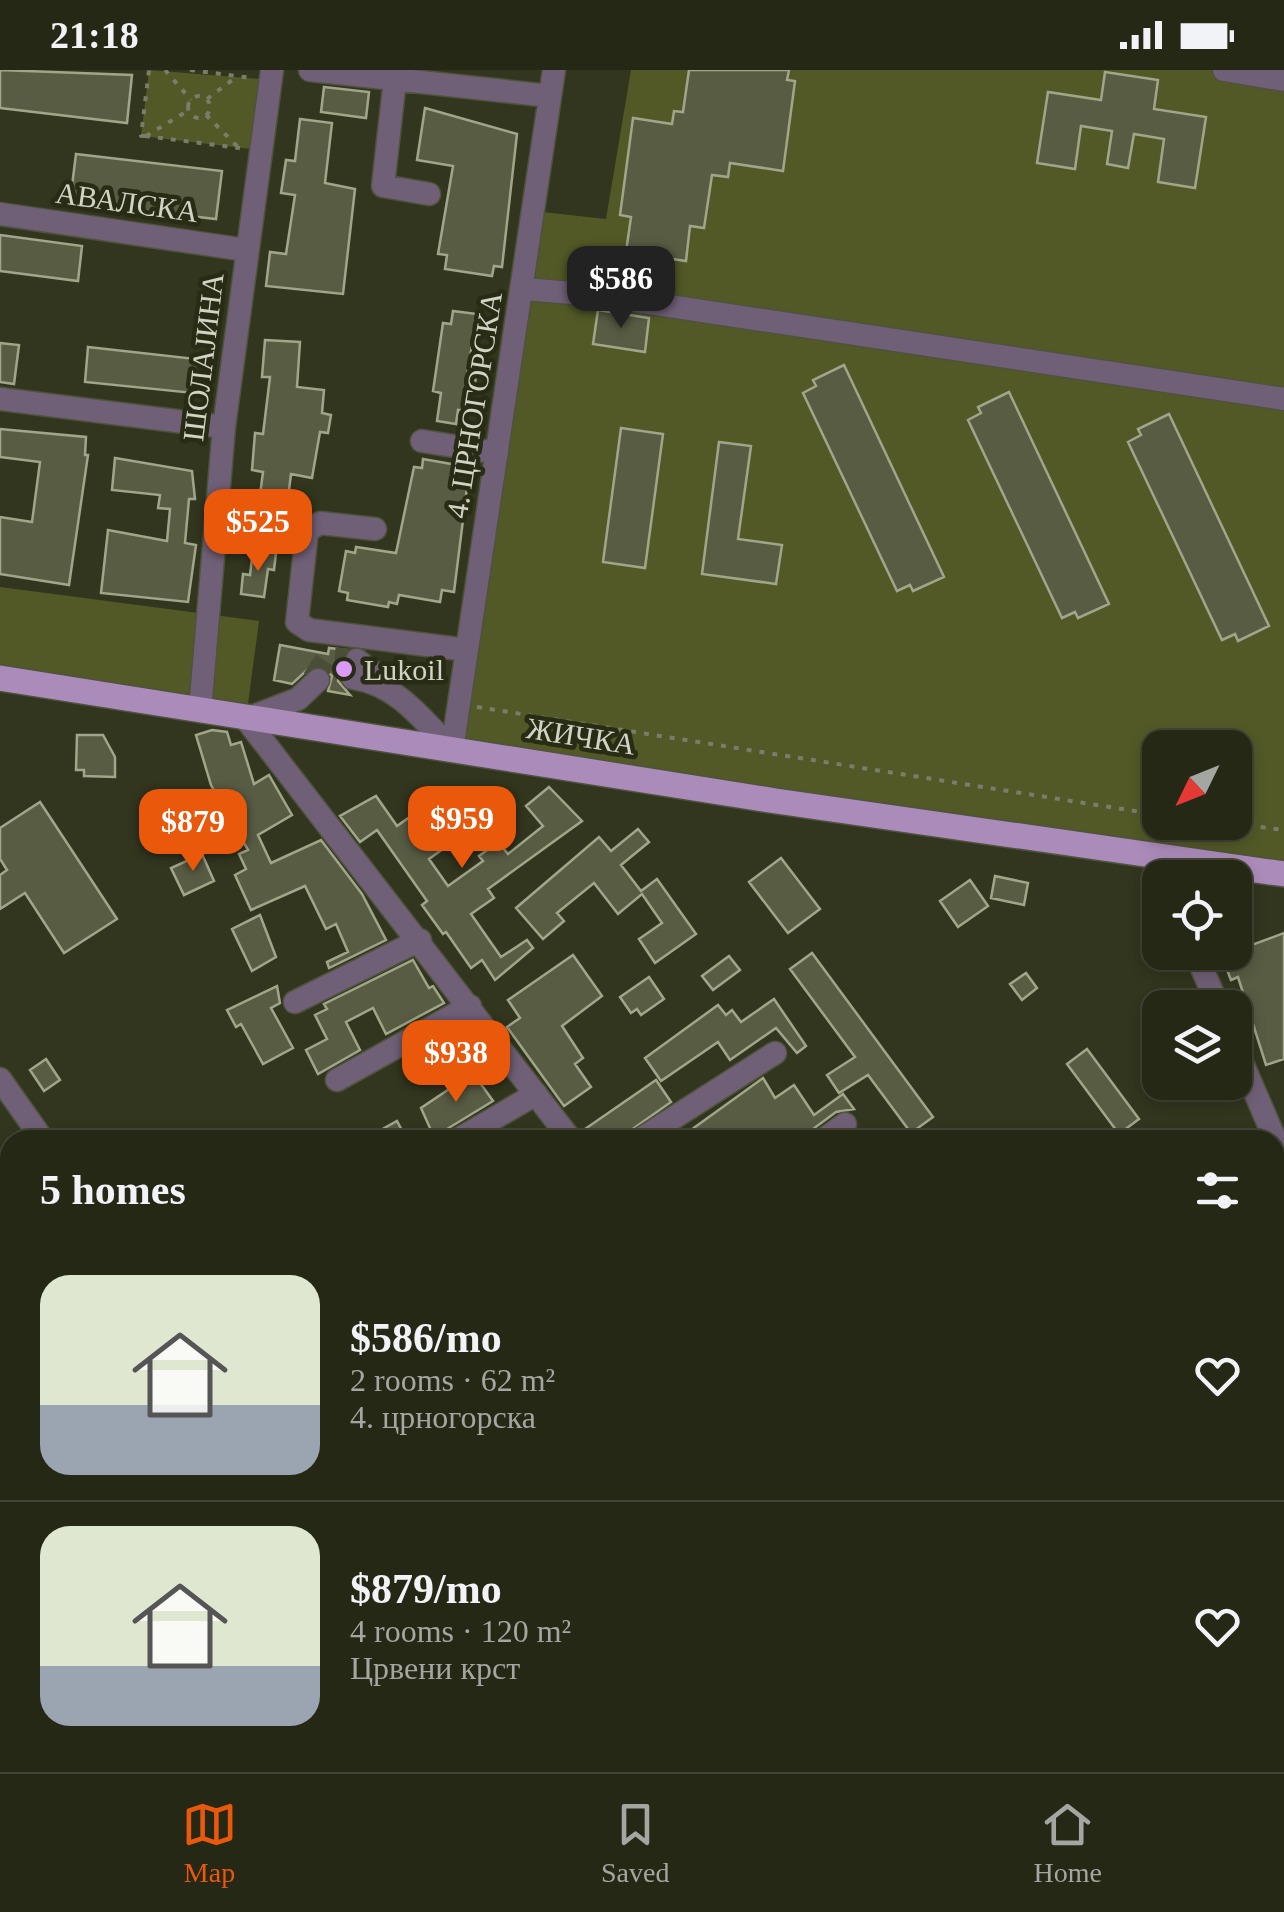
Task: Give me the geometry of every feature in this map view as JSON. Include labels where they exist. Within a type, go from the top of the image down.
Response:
[{"type":"main road","name":"ЖИЧКА","points":[[0,678],[1142,863]]},
{"type":"main road","name":"ЖИЧКА","points":[[1252,872],[1284,874]]},
{"type":"street","points":[[310,70],[550,96]]},
{"type":"street","name":"4. ЦРНОГОРСКА","points":[[452,750],[554,70]]},
{"type":"street","points":[[1224,70],[1284,80]]},
{"type":"street","name":"ШОЛАЈИНА","points":[[200,711],[224,427],[266,74]]},
{"type":"street","points":[[395,79],[383,186],[430,194]]},
{"type":"street","name":"АВАЛСКА","points":[[0,214],[246,250]]},
{"type":"street","points":[[524,289],[597,295],[1284,399]]},
{"type":"street","points":[[0,399],[224,427]]},
{"type":"street","points":[[422,441],[497,454]]},
{"type":"street","points":[[375,529],[320,523],[307,530],[296,622],[309,630],[467,650]]},
{"type":"street","points":[[355,669],[401,697],[452,750]]},
{"type":"street","points":[[312,684],[246,719],[563,1130]]},
{"type":"street","points":[[295,1002],[420,940]]},
{"type":"street","points":[[338,1080],[470,1006]]},
{"type":"street","points":[[655,1130],[776,1052]]},
{"type":"street","points":[[0,1079],[36,1130]]},
{"type":"street","points":[[1252,1086],[1271,1130]]},
{"type":"street","points":[[474,1130],[536,1094]]},
{"type":"street","points":[[837,1130],[845,1124]]},
{"type":"path","points":[[149,70],[141,136],[251,150]]},
{"type":"path","points":[[164,70],[191,100]]},
{"type":"path","points":[[190,70],[237,76],[266,74]]},
{"type":"path","points":[[207,99],[237,76]]},
{"type":"path","points":[[189,110],[197,117],[210,108],[207,99],[200,96],[191,100]]},
{"type":"path","points":[[146,136],[189,110],[191,100]]},
{"type":"path","points":[[206,114],[240,148]]},
{"type":"path","points":[[458,704],[1142,812]]},
{"type":"path","points":[[1252,826],[1284,830]]},
{"type":"green space","points":[[149,70],[259,79],[251,149],[141,136]]},
{"type":"green space","points":[[631,70],[1284,70],[1284,874],[1252,869],[1252,860],[1190,860],[452,750],[533,211],[606,219]]},
{"type":"green space","points":[[0,587],[259,621],[246,719],[0,679]]},
{"type":"building","points":[[0,70],[132,75],[127,123],[0,108]]},
{"type":"building","points":[[689,70],[789,70],[787,80],[795,81],[783,171],[730,163],[728,177],[712,175],[704,228],[690,226],[686,261],[626,252],[631,217],[620,215],[633,118],[672,124],[674,111],[683,112]]},
{"type":"building","points":[[1105,72],[1158,80],[1154,109],[1206,117],[1195,188],[1158,182],[1164,139],[1134,134],[1128,168],[1107,164],[1112,131],[1081,126],[1075,169],[1037,163],[1048,92],[1101,100]]},
{"type":"building","points":[[324,87],[369,92],[366,118],[321,112]]},
{"type":"building","points":[[425,108],[517,134],[502,267],[494,266],[492,276],[445,269],[447,255],[438,254],[453,166],[417,160]]},
{"type":"building","points":[[300,119],[332,123],[325,183],[355,189],[343,294],[266,286],[270,252],[286,254],[295,195],[281,193],[286,160],[295,161]]},
{"type":"building","points":[[76,154],[222,171],[216,219],[70,202]]},
{"type":"building","points":[[0,235],[82,246],[78,281],[0,271]]},
{"type":"building","points":[[598,310],[649,318],[645,352],[593,344]]},
{"type":"building","points":[[453,311],[477,314],[467,376],[476,377],[473,394],[469,393],[466,411],[458,410],[456,424],[437,421],[441,393],[433,391],[443,323],[451,324]]},
{"type":"building","points":[[265,340],[300,342],[297,387],[324,390],[322,413],[331,415],[328,433],[320,432],[312,478],[291,474],[285,522],[257,518],[263,472],[252,470],[255,433],[263,434],[270,377],[262,377]]},
{"type":"building","points":[[0,343],[19,345],[14,384],[0,382]]},
{"type":"building","points":[[88,347],[196,359],[193,393],[85,382]]},
{"type":"building","points":[[844,365],[944,577],[913,591],[910,585],[897,591],[803,393],[816,386],[813,380]]},
{"type":"building","points":[[1009,392],[1109,604],[1078,618],[1075,612],[1062,618],[968,420],[981,413],[978,407]]},
{"type":"building","points":[[1169,414],[1269,626],[1238,641],[1235,634],[1222,640],[1128,442],[1141,435],[1138,429]]},
{"type":"building","points":[[621,428],[663,434],[645,568],[603,562]]},
{"type":"building","points":[[0,429],[86,437],[88,455],[69,585],[0,574],[0,517],[32,522],[40,462],[0,457]]},
{"type":"building","points":[[719,442],[751,446],[738,539],[782,545],[776,584],[702,574]]},
{"type":"building","points":[[115,458],[192,471],[195,499],[189,499],[185,543],[196,545],[188,602],[101,593],[108,530],[167,541],[170,509],[158,508],[160,495],[112,490]]},
{"type":"building","points":[[423,459],[463,466],[463,471],[469,472],[454,592],[442,590],[440,602],[399,595],[397,604],[389,602],[388,607],[347,600],[348,593],[339,591],[346,551],[355,553],[356,547],[396,553],[414,467],[422,468]]},
{"type":"building","points":[[253,550],[276,553],[274,570],[268,569],[264,597],[241,594],[243,574],[250,575]]},
{"type":"building","points":[[280,645],[328,654],[329,648],[346,650],[338,681],[350,695],[328,691],[332,676],[321,665],[308,669],[292,684],[274,680]]},
{"type":"building","points":[[212,730],[227,732],[231,745],[241,742],[254,784],[269,775],[292,815],[258,835],[271,863],[321,840],[362,894],[386,940],[329,968],[327,962],[348,952],[336,924],[326,929],[305,886],[251,910],[235,875],[246,869],[239,854],[248,850],[211,785],[196,735]]},
{"type":"building","points":[[77,735],[103,735],[115,757],[115,777],[84,776],[84,770],[76,770]]},
{"type":"building","points":[[549,787],[582,821],[488,889],[494,898],[471,914],[501,957],[527,940],[533,948],[495,980],[482,960],[471,968],[446,932],[443,934],[422,905],[427,901],[377,830],[360,842],[340,816],[376,796],[397,826],[421,809],[447,846],[429,859],[448,886],[483,861],[479,856],[498,842],[508,854],[543,826],[526,806]]},
{"type":"building","points":[[484,791],[502,813],[489,823],[472,801]]},
{"type":"building","points":[[40,802],[117,919],[64,953],[25,893],[0,909],[0,875],[7,870],[0,859],[0,828]]},
{"type":"building","points":[[638,829],[649,842],[621,865],[641,891],[657,879],[696,934],[655,963],[639,939],[662,923],[642,894],[618,914],[594,883],[557,913],[564,921],[543,939],[516,908],[599,837],[611,851]]},
{"type":"building","points":[[202,854],[214,881],[184,895],[171,868]]},
{"type":"building","points":[[781,858],[820,909],[788,933],[749,882]]},
{"type":"building","points":[[995,876],[1028,883],[1024,905],[991,898]]},
{"type":"building","points":[[970,880],[988,906],[958,927],[940,901]]},
{"type":"building","points":[[260,915],[276,957],[252,971],[232,929]]},
{"type":"building","points":[[1284,933],[1284,1059],[1266,1065],[1252,1021],[1252,990],[1242,990],[1238,977],[1231,980],[1227,970],[1252,970],[1252,945]]},
{"type":"building","points":[[812,953],[933,1117],[915,1130],[909,1130],[868,1075],[839,1093],[827,1075],[855,1057],[790,969]]},
{"type":"building","points":[[573,955],[602,996],[562,1026],[583,1058],[575,1064],[591,1087],[564,1106],[507,1027],[520,1018],[508,1000]]},
{"type":"building","points":[[729,956],[740,970],[713,990],[702,976]]},
{"type":"building","points":[[413,960],[429,988],[433,986],[444,1003],[386,1034],[373,1008],[346,1022],[360,1050],[318,1074],[306,1050],[327,1039],[315,1015],[327,1009],[324,1004]]},
{"type":"building","points":[[1026,973],[1037,988],[1022,1000],[1010,984]]},
{"type":"building","points":[[649,977],[664,999],[641,1015],[637,1009],[631,1013],[620,997]]},
{"type":"building","points":[[277,986],[280,1003],[271,1008],[293,1048],[263,1064],[241,1024],[236,1027],[227,1010]]},
{"type":"building","points":[[774,999],[806,1046],[797,1053],[776,1028],[730,1060],[718,1042],[661,1081],[645,1058],[718,1005],[726,1015],[732,1010],[741,1022]]},
{"type":"building","points":[[442,1039],[451,1054],[422,1072],[412,1056]]},
{"type":"building","points":[[1087,1049],[1139,1119],[1124,1130],[1116,1130],[1067,1064]]},
{"type":"building","points":[[46,1059],[60,1080],[44,1091],[30,1070]]},
{"type":"building","points":[[473,1073],[493,1101],[445,1130],[431,1130],[421,1108]]},
{"type":"building","points":[[763,1078],[775,1098],[794,1085],[814,1115],[843,1094],[854,1109],[836,1112],[813,1130],[691,1130]]},
{"type":"building","points":[[656,1080],[671,1102],[631,1130],[585,1129]]},
{"type":"building","points":[[397,1121],[402,1130],[381,1130]]},
{"type":"tunnel","points":[[313,679],[327,658],[357,660]]},
{"type":"place","name":"Lukoil","points":[[344,669]]}]
